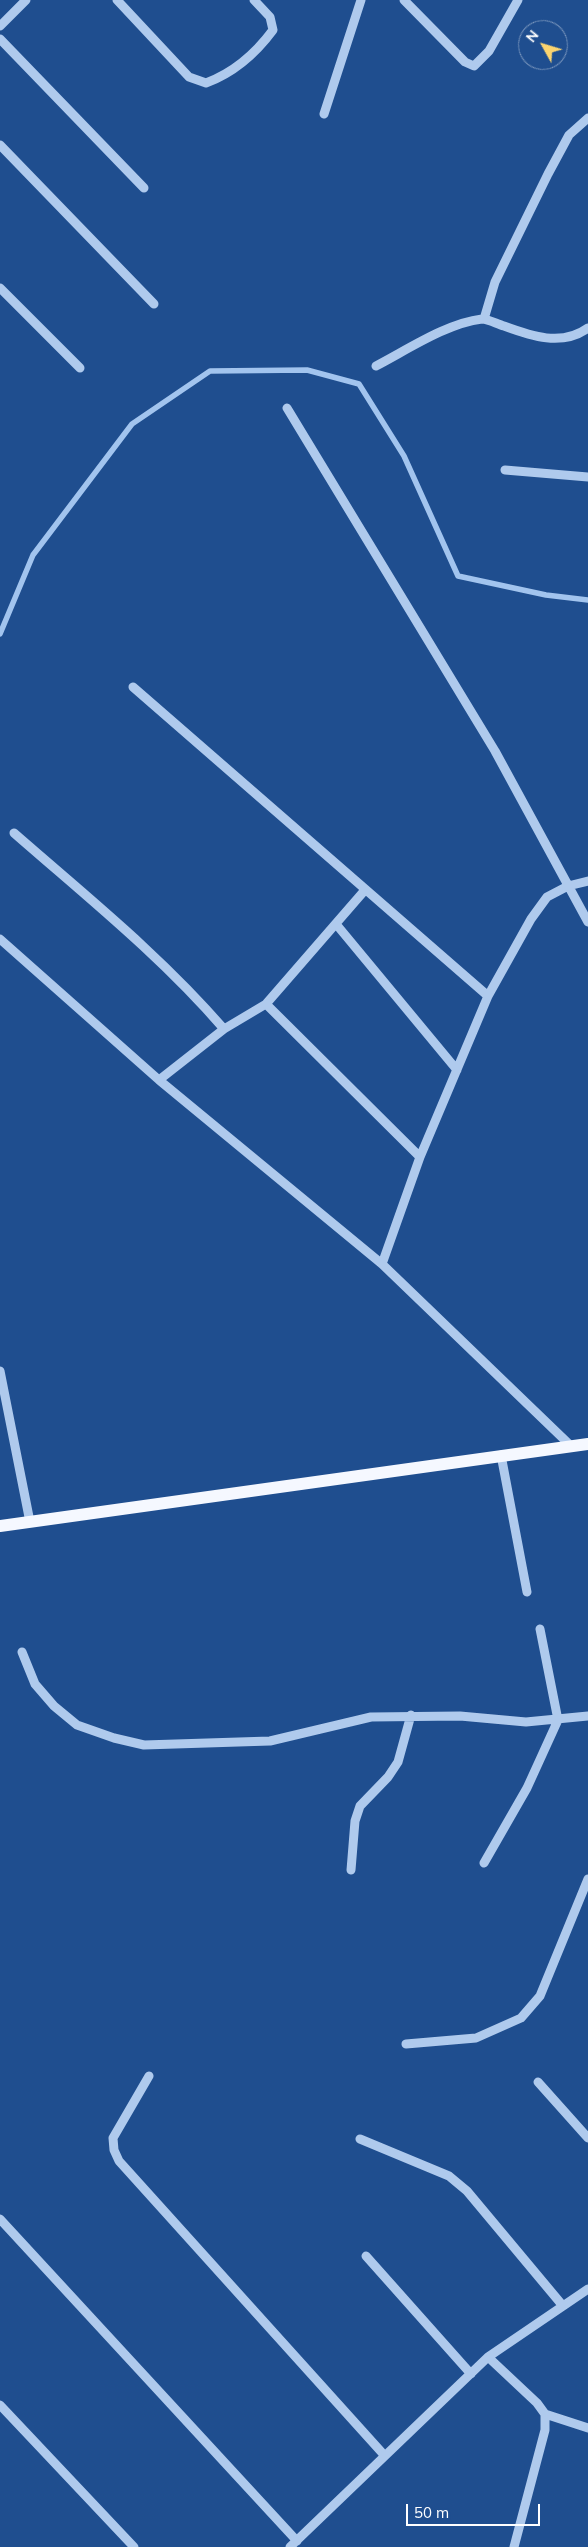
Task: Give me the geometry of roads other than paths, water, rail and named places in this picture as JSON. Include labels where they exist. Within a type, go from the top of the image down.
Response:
[{"type":"main road","points":[[0,1526],[588,1444]]},
{"type":"street","points":[[0,26],[26,0]]},
{"type":"street","points":[[117,0],[189,77],[206,83],[222,77],[253,53],[273,30],[270,17],[254,0]]},
{"type":"street","points":[[324,114],[361,0]]},
{"type":"street","points":[[404,0],[465,62],[474,66],[489,50],[518,0]]},
{"type":"street","points":[[0,39],[144,188]]},
{"type":"street","points":[[484,319],[495,282],[548,174],[569,135],[588,118]]},
{"type":"street","points":[[0,145],[154,304]]},
{"type":"street","points":[[0,288],[80,368]]},
{"type":"street","points":[[376,366],[441,332],[484,319],[530,336],[557,340],[582,332],[588,328]]},
{"type":"street","points":[[287,408],[495,751],[588,922]]},
{"type":"street","points":[[504,470],[588,477]]},
{"type":"street","points":[[133,687],[488,996]]},
{"type":"street","points":[[14,833],[144,946],[195,995],[224,1029]]},
{"type":"street","points":[[382,1264],[420,1157],[488,996],[531,919],[547,897],[568,886],[588,881]]},
{"type":"street","points":[[159,1080],[224,1029],[266,1004],[365,890]]},
{"type":"street","points":[[336,924],[457,1070]]},
{"type":"street","points":[[0,939],[159,1080],[382,1264],[571,1446]]},
{"type":"street","points":[[266,1004],[420,1157]]},
{"type":"street","points":[[0,1371],[30,1522]]},
{"type":"street","points":[[502,1455],[527,1592]]},
{"type":"street","points":[[484,1863],[528,1788],[558,1720],[540,1629]]},
{"type":"street","points":[[22,1652],[35,1684],[54,1706],[77,1724],[114,1738],[144,1745],[270,1741],[371,1717],[410,1715],[460,1716],[526,1722],[588,1716]]},
{"type":"street","points":[[352,1870],[355,1821],[360,1806],[388,1777],[398,1762],[410,1715]]},
{"type":"street","points":[[406,2044],[476,2038],[520,2018],[540,1996],[588,1879]]},
{"type":"street","points":[[150,2076],[113,2138],[114,2150],[119,2161],[385,2456]]},
{"type":"street","points":[[538,2082],[588,2138]]},
{"type":"street","points":[[360,2139],[449,2176],[467,2191],[563,2306]]},
{"type":"street","points":[[0,2219],[294,2544],[488,2357],[588,2288]]},
{"type":"street","points":[[366,2256],[471,2374]]},
{"type":"street","points":[[488,2357],[537,2403],[545,2414],[588,2428]]},
{"type":"street","points":[[0,2405],[134,2547]]},
{"type":"street","points":[[514,2547],[545,2430],[545,2414]]},
{"type":"waterway","points":[[0,634],[33,555],[132,424],[210,371],[307,370],[359,384],[404,456],[458,576],[546,595],[588,600]]}]
